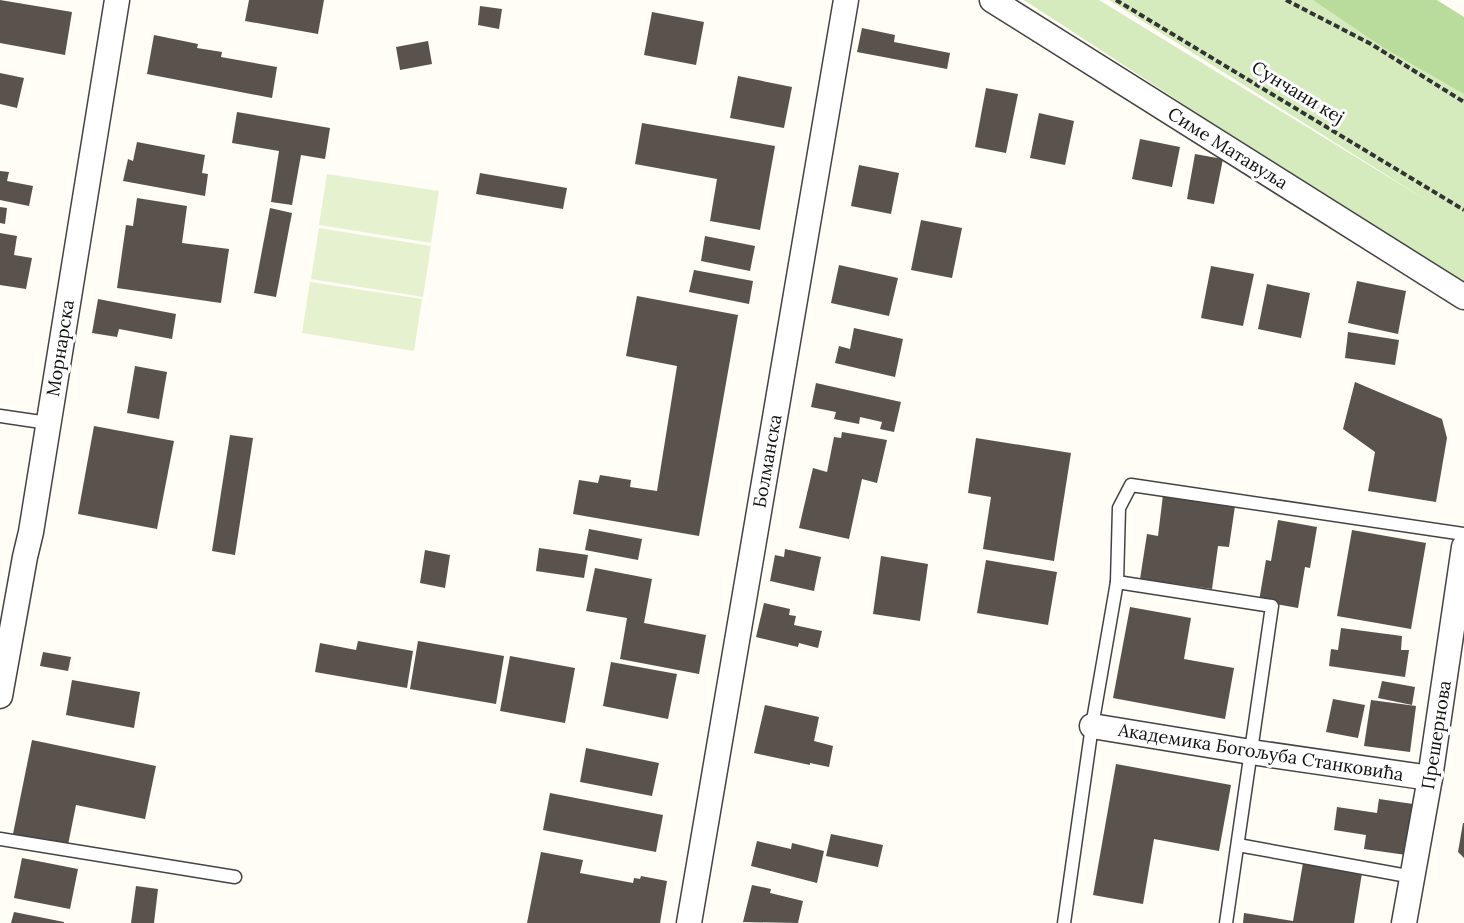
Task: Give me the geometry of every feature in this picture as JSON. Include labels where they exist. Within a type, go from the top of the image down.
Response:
[{"type":"street","name":"Морнарска","points":[[0,696],[24,557],[31,532],[117,0]]},
{"type":"street","name":"Болманска","points":[[689,923],[846,0]]},
{"type":"street","name":"Симе Матавуља","points":[[992,0],[1464,297]]},
{"type":"street","name":"Прешернова","points":[[1404,923],[1430,778],[1464,547]]},
{"type":"street","name":"Академика Богољуба Станковића","points":[[1092,726],[1430,778]]},
{"type":"lane","points":[[0,416],[48,423]]},
{"type":"lane","points":[[1064,923],[1092,726],[1118,582],[1119,508],[1131,485],[1464,534]]},
{"type":"lane","points":[[1118,582],[1272,606],[1226,923]]},
{"type":"lane","points":[[0,839],[235,877]]},
{"type":"lane","points":[[1238,845],[1413,877]]},
{"type":"path","name":"Сунчани кеј","points":[[1116,0],[1464,210]]},
{"type":"path","points":[[1286,0],[1371,44],[1464,102]]},
{"type":"green space","points":[[1024,0],[1099,0],[1426,200],[1109,0],[1333,0],[1464,84],[1464,295],[1171,96]]},
{"type":"green space","points":[[1313,0],[1437,0],[1464,17],[1464,94],[1384,48]]},
{"type":"green space","points":[[327,174],[439,191],[431,243],[319,225]]},
{"type":"green space","points":[[319,228],[431,246],[423,297],[311,279]]},
{"type":"green space","points":[[310,282],[422,299],[414,351],[302,333]]},
{"type":"building","points":[[0,0],[72,12],[65,55],[0,43]]},
{"type":"building","points":[[249,0],[324,0],[318,34],[245,21]]},
{"type":"building","points":[[480,6],[502,9],[499,29],[478,25]]},
{"type":"building","points":[[652,12],[704,22],[696,65],[644,55]]},
{"type":"building","points":[[862,28],[895,35],[894,42],[950,53],[947,69],[857,52]]},
{"type":"building","points":[[154,35],[198,44],[197,48],[222,52],[221,57],[277,67],[272,98],[147,74]]},
{"type":"building","points":[[428,41],[432,64],[400,70],[396,47]]},
{"type":"building","points":[[0,73],[24,78],[17,108],[0,104]]},
{"type":"building","points":[[738,76],[792,87],[784,128],[730,118]]},
{"type":"building","points":[[986,88],[1018,94],[1006,153],[975,147]]},
{"type":"building","points":[[237,112],[330,128],[325,159],[301,155],[292,205],[271,202],[279,151],[232,143]]},
{"type":"building","points":[[1039,113],[1074,121],[1065,165],[1030,158]]},
{"type":"building","points":[[642,123],[775,146],[760,230],[710,221],[717,179],[635,164]]},
{"type":"building","points":[[1140,139],[1180,147],[1172,187],[1132,179]]},
{"type":"building","points":[[137,142],[205,155],[202,173],[208,174],[205,196],[123,181],[128,159],[133,161]]},
{"type":"building","points":[[1195,154],[1223,159],[1214,204],[1187,199]]},
{"type":"building","points":[[859,165],[899,173],[891,214],[851,206]]},
{"type":"building","points":[[0,171],[9,172],[7,181],[33,186],[29,206],[0,200]]},
{"type":"building","points":[[480,173],[567,188],[563,209],[476,194]]},
{"type":"building","points":[[137,198],[187,206],[182,243],[229,249],[221,303],[117,288],[126,225],[133,226]]},
{"type":"building","points":[[0,207],[7,208],[5,224],[0,223]]},
{"type":"building","points":[[270,208],[292,213],[276,297],[254,293]]},
{"type":"building","points":[[921,220],[962,228],[952,278],[911,270]]},
{"type":"building","points":[[0,233],[17,236],[14,255],[32,258],[26,289],[0,285]]},
{"type":"building","points":[[705,236],[755,246],[750,271],[701,261]]},
{"type":"building","points":[[839,265],[898,278],[889,316],[831,303]]},
{"type":"building","points":[[1211,266],[1254,274],[1243,326],[1201,318]]},
{"type":"building","points":[[694,270],[753,281],[749,304],[689,292]]},
{"type":"building","points":[[1357,281],[1406,291],[1398,334],[1348,323]]},
{"type":"building","points":[[1267,284],[1310,293],[1301,338],[1258,329]]},
{"type":"building","points":[[637,296],[738,315],[699,536],[573,514],[579,480],[598,483],[600,475],[631,480],[630,487],[657,491],[677,366],[626,356]]},
{"type":"building","points":[[98,299],[176,314],[172,339],[119,329],[117,337],[92,333]]},
{"type":"building","points":[[854,328],[903,339],[895,377],[835,363],[839,346],[850,349]]},
{"type":"building","points":[[1348,332],[1399,340],[1395,365],[1345,358]]},
{"type":"building","points":[[135,366],[167,372],[159,419],[127,413]]},
{"type":"building","points":[[1355,382],[1442,419],[1447,438],[1436,502],[1368,491],[1375,452],[1343,429]]},
{"type":"building","points":[[816,383],[901,402],[894,432],[880,429],[882,422],[860,417],[859,424],[834,419],[836,412],[811,407]]},
{"type":"building","points":[[94,426],[174,441],[157,529],[78,514]]},
{"type":"building","points":[[842,432],[887,440],[877,483],[862,479],[849,539],[799,528],[813,468],[827,472],[834,437],[841,438]]},
{"type":"building","points":[[230,435],[253,438],[235,555],[212,551]]},
{"type":"building","points":[[976,438],[1071,453],[1054,561],[983,549],[991,497],[968,493]]},
{"type":"building","points":[[1163,495],[1235,506],[1229,547],[1218,546],[1212,589],[1140,579],[1147,534],[1158,536]]},
{"type":"building","points":[[1278,520],[1317,527],[1310,568],[1305,567],[1298,608],[1259,601],[1266,560],[1271,561]]},
{"type":"building","points":[[589,529],[642,539],[638,560],[585,550]]},
{"type":"building","points":[[1352,530],[1426,543],[1411,629],[1337,616]]},
{"type":"building","points":[[539,548],[588,555],[584,578],[536,571]]},
{"type":"building","points":[[785,549],[821,557],[814,591],[770,581],[775,555],[784,557]]},
{"type":"building","points":[[425,550],[450,555],[445,588],[420,583]]},
{"type":"building","points":[[881,556],[928,564],[920,621],[873,614]]},
{"type":"building","points":[[986,560],[1057,572],[1048,625],[977,613]]},
{"type":"building","points":[[595,568],[652,579],[644,623],[706,635],[699,674],[620,659],[627,618],[586,611]]},
{"type":"building","points":[[764,603],[790,609],[789,615],[796,616],[794,625],[822,631],[818,648],[799,643],[798,647],[756,637]]},
{"type":"building","points":[[1130,607],[1191,618],[1184,659],[1234,668],[1225,719],[1113,698]]},
{"type":"building","points":[[1341,628],[1402,636],[1401,650],[1409,650],[1405,677],[1329,666],[1331,649],[1338,650]]},
{"type":"building","points":[[358,641],[413,651],[407,688],[315,672],[320,643],[356,650]]},
{"type":"building","points":[[418,641],[504,656],[496,704],[410,689]]},
{"type":"building","points":[[43,652],[71,657],[68,671],[40,666]]},
{"type":"building","points":[[510,656],[575,668],[565,723],[500,711]]},
{"type":"building","points":[[611,662],[677,674],[668,719],[603,706]]},
{"type":"building","points":[[72,680],[140,692],[134,728],[66,715]]},
{"type":"building","points":[[1382,681],[1415,687],[1412,705],[1378,698]]},
{"type":"building","points":[[1333,699],[1365,705],[1358,738],[1326,732]]},
{"type":"building","points":[[1371,700],[1416,706],[1410,752],[1364,746]]},
{"type":"building","points":[[765,705],[819,717],[814,741],[833,746],[829,767],[754,753]]},
{"type":"building","points":[[32,740],[156,766],[145,819],[76,805],[68,845],[13,834]]},
{"type":"building","points":[[586,748],[659,763],[652,796],[580,782]]},
{"type":"building","points":[[1116,764],[1231,785],[1219,851],[1154,839],[1143,904],[1093,895]]},
{"type":"building","points":[[550,793],[663,815],[656,852],[543,830]]},
{"type":"building","points":[[1379,799],[1413,804],[1406,855],[1364,849],[1366,835],[1334,830],[1337,807],[1377,813]]},
{"type":"building","points":[[1464,823],[1464,858],[1458,852]]},
{"type":"building","points":[[831,834],[883,845],[878,867],[826,856]]},
{"type":"building","points":[[757,841],[791,849],[792,843],[824,851],[817,883],[751,866]]},
{"type":"building","points":[[541,852],[583,860],[580,873],[633,883],[634,878],[640,879],[641,876],[667,881],[660,923],[527,923]]},
{"type":"building","points":[[22,858],[78,869],[70,909],[14,898]]},
{"type":"building","points":[[1303,863],[1362,873],[1354,923],[1243,923],[1244,913],[1293,921]]},
{"type":"building","points":[[752,885],[771,889],[770,893],[803,901],[798,923],[743,922]]},
{"type":"building","points":[[136,886],[158,889],[154,923],[131,923]]},
{"type":"building","points":[[14,912],[64,922],[64,923],[11,923]]}]
